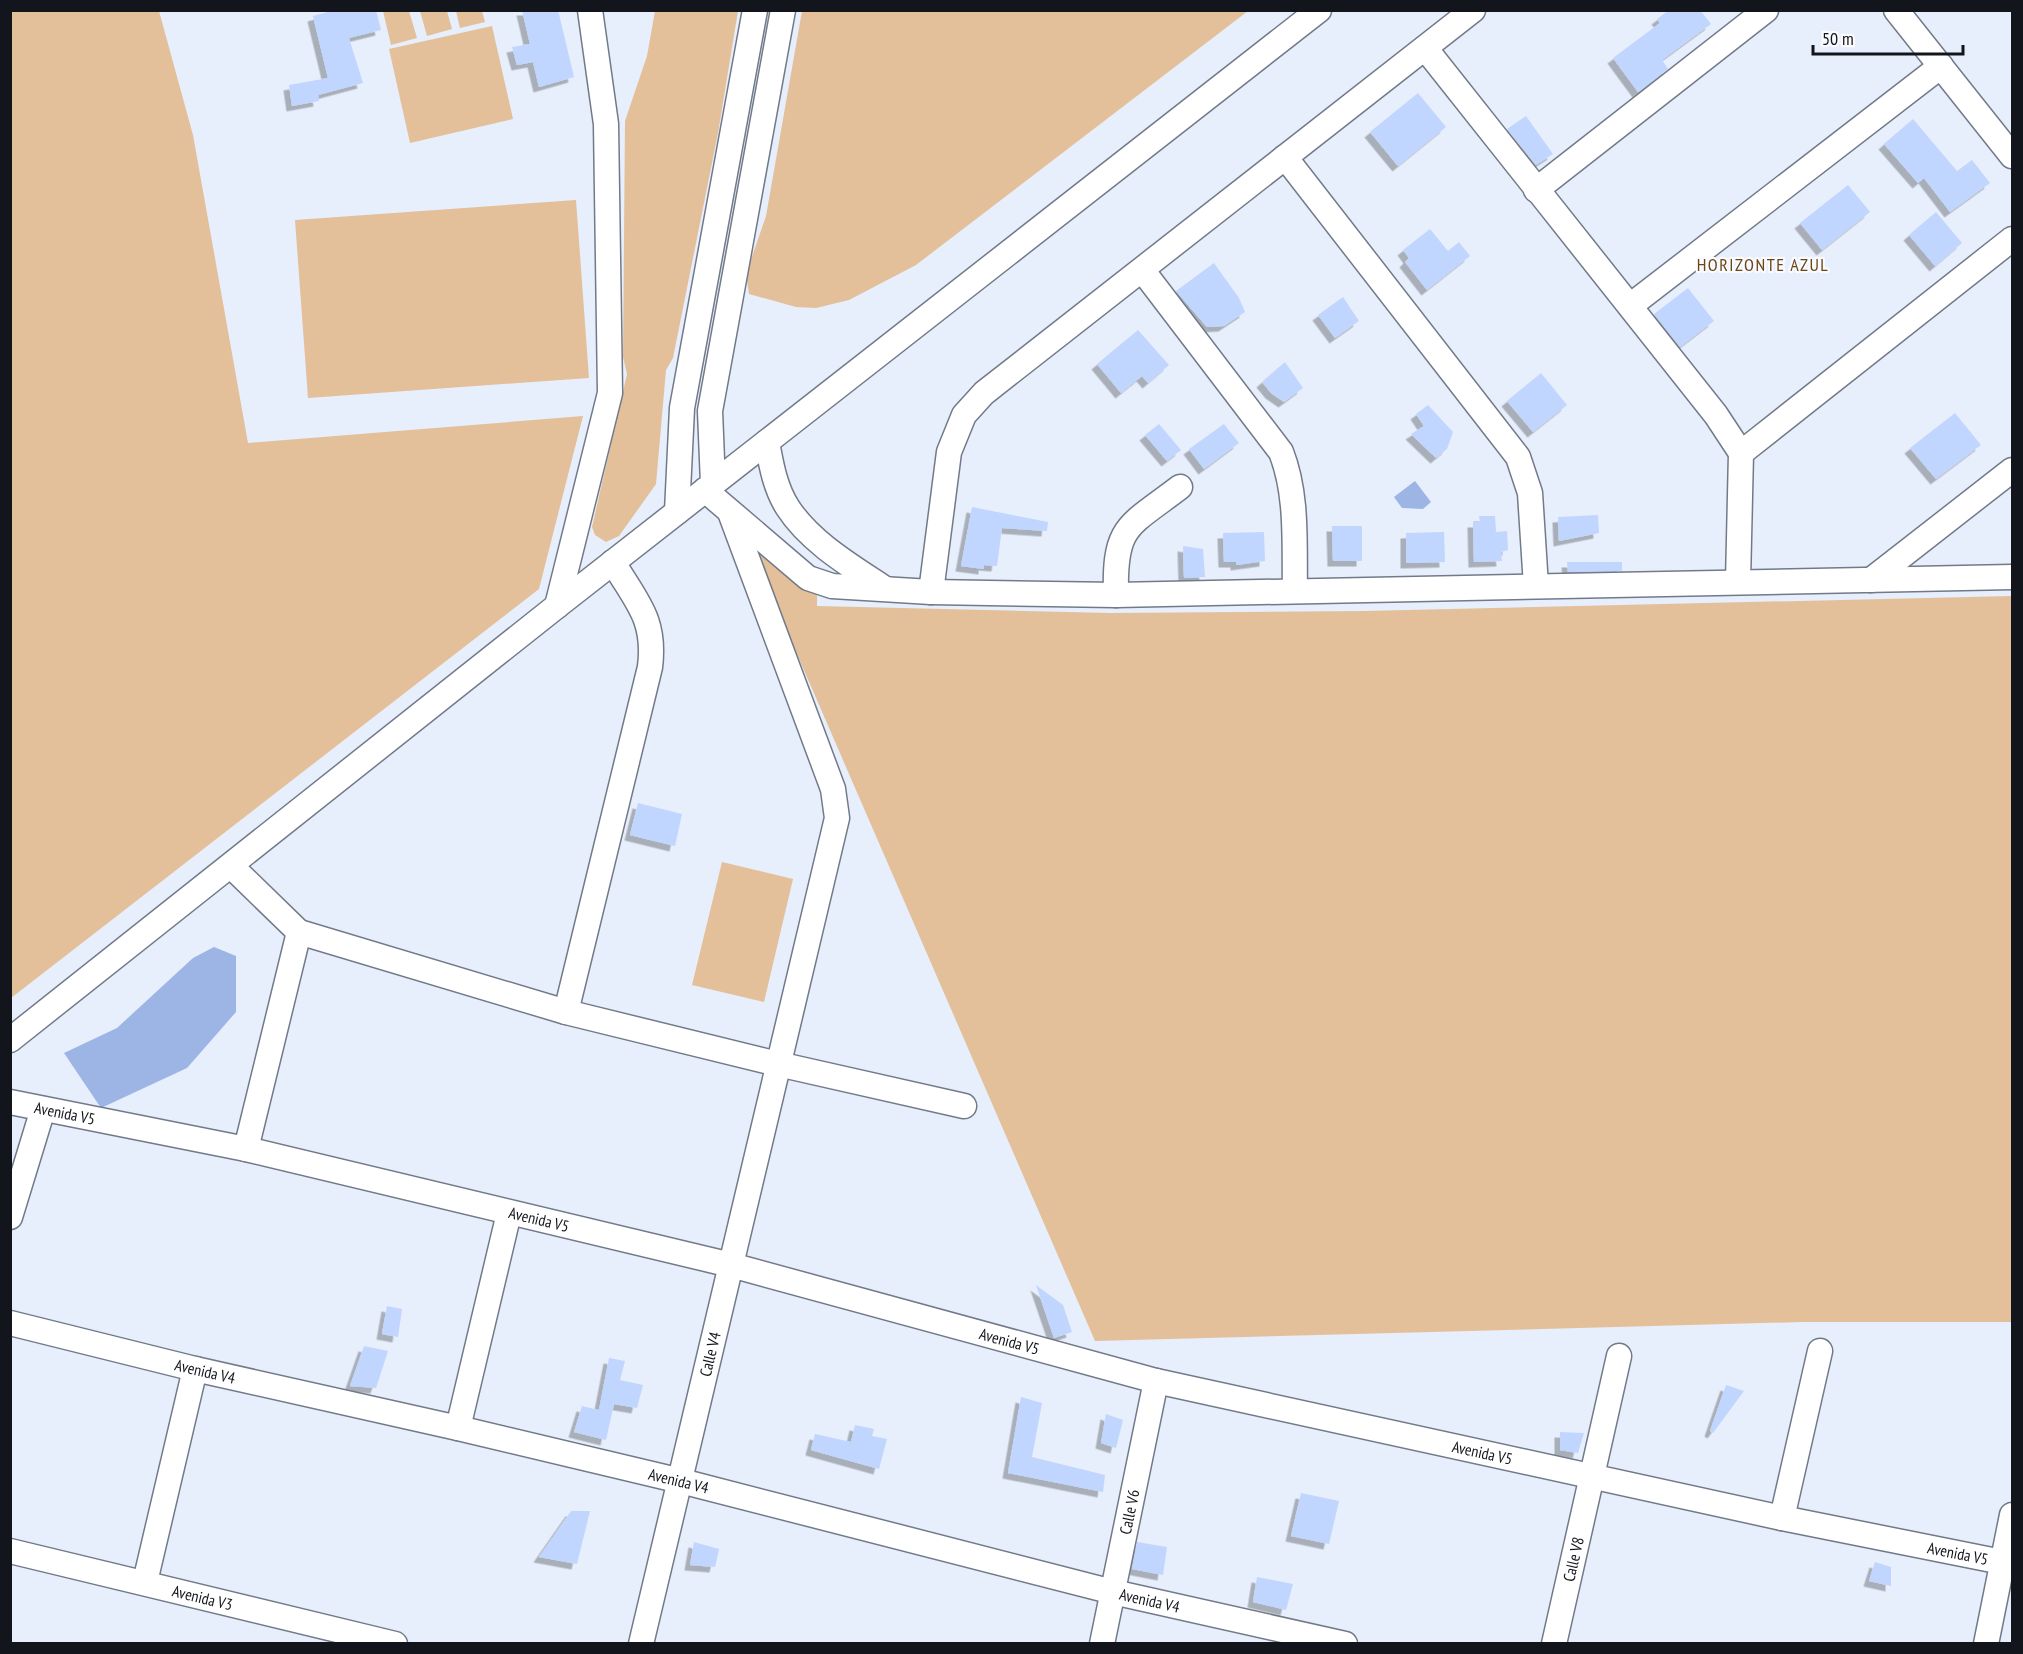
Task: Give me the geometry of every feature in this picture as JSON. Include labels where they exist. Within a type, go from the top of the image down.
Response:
[{"type":"street","points":[[557,606],[610,393],[606,124],[590,10]]},
{"type":"street","points":[[677,512],[682,408],[755,10]]},
{"type":"street","points":[[783,10],[710,411],[709,487],[731,515],[808,578],[832,586],[886,590],[1116,595],[2013,577]]},
{"type":"street","points":[[10,1040],[557,606],[1319,10]]},
{"type":"street","points":[[931,592],[949,452],[964,415],[984,393],[1143,271],[1473,10]]},
{"type":"street","points":[[1536,190],[1766,10]]},
{"type":"street","points":[[1896,10],[2013,156]]},
{"type":"street","points":[[1425,48],[1716,415],[1741,453],[1738,582]]},
{"type":"street","points":[[1630,306],[1941,66]]},
{"type":"street","points":[[1285,157],[1518,457],[1530,493],[1536,586]]},
{"type":"street","points":[[1741,453],[2013,239]]},
{"type":"street","points":[[1143,271],[1281,452],[1289,473],[1292,497],[1295,590]]},
{"type":"street","points":[[767,442],[773,473],[788,507],[820,541],[886,590]]},
{"type":"street","points":[[1871,580],[2013,470]]},
{"type":"street","points":[[1116,595],[1115,561],[1119,541],[1126,529],[1180,487]]},
{"type":"street","name":"Calle V4","points":[[641,1644],[837,818],[833,789],[731,515]]},
{"type":"street","points":[[566,1012],[650,666],[653,642],[649,622],[613,562]]},
{"type":"street","points":[[231,866],[299,932],[566,1012],[778,1064],[964,1106]]},
{"type":"street","points":[[246,1149],[299,932]]},
{"type":"street","name":"Avenida V5","points":[[10,1102],[246,1149],[731,1266],[1156,1381],[1782,1518],[2008,1563]]},
{"type":"street","points":[[10,1217],[43,1109]]},
{"type":"street","points":[[458,1428],[509,1213]]},
{"type":"street","name":"Avenida V4","points":[[10,1323],[195,1370],[458,1428],[681,1481],[1113,1592],[1345,1644]]},
{"type":"street","points":[[1782,1518],[1820,1351]]},
{"type":"street","name":"Calle V8","points":[[1554,1644],[1619,1356]]},
{"type":"street","points":[[145,1582],[195,1370]]},
{"type":"street","name":"Calle V6","points":[[1102,1644],[1156,1381]]},
{"type":"street","points":[[1986,1644],[2008,1563],[2013,1515]]},
{"type":"street","name":"Avenida V3","points":[[10,1551],[395,1644]]},
{"type":"shaded area","points":[[11,10],[159,11],[193,135],[248,443],[583,416],[539,589],[11,998]]},
{"type":"shaded area","points":[[383,11],[409,11],[417,38],[391,45]]},
{"type":"shaded area","points":[[420,11],[447,11],[452,29],[427,36]]},
{"type":"shaded area","points":[[456,11],[482,11],[485,22],[460,28]]},
{"type":"shaded area","points":[[655,11],[738,11],[718,133],[673,358],[666,370],[656,484],[619,536],[606,542],[595,535],[592,527],[627,374],[623,357],[625,121],[647,56]]},
{"type":"shaded area","points":[[802,11],[1248,11],[916,265],[849,300],[816,308],[796,307],[749,294],[746,274],[766,216]]},
{"type":"shaded area","points":[[492,26],[513,119],[410,143],[389,49]]},
{"type":"shaded area","points":[[576,200],[589,378],[308,398],[295,220]]},
{"type":"shaded area","points":[[756,546],[777,568],[817,594],[817,606],[1110,613],[1364,611],[2012,596],[2012,1322],[1802,1322],[1095,1341],[777,608]]},
{"type":"shaded area","points":[[722,862],[793,879],[764,1002],[692,985]]},
{"type":"water","points":[[1415,481],[1431,502],[1423,509],[1402,508],[1394,497]]},
{"type":"water","points":[[214,947],[236,956],[236,1012],[187,1068],[101,1108],[64,1053],[117,1028],[193,958]]},
{"type":"building","points":[[335,10],[376,10],[381,30],[349,38],[363,83],[318,95],[319,101],[292,106],[289,85],[328,78],[313,16]]},
{"type":"building","points":[[522,10],[558,10],[574,77],[539,87],[533,62],[517,65],[512,47],[530,44]]},
{"type":"building","points":[[1669,10],[1700,10],[1711,24],[1662,60],[1668,69],[1638,92],[1613,58],[1660,23],[1657,19]]},
{"type":"building","points":[[1418,93],[1446,127],[1398,166],[1370,132]]},
{"type":"building","points":[[1526,116],[1553,154],[1536,165],[1507,129]]},
{"type":"building","points":[[1913,119],[1957,171],[1972,160],[1990,183],[1950,212],[1924,178],[1918,183],[1884,144]]},
{"type":"building","points":[[1848,185],[1870,212],[1822,250],[1800,223]]},
{"type":"building","points":[[1936,212],[1962,243],[1935,266],[1909,235]]},
{"type":"building","points":[[1430,229],[1448,251],[1459,242],[1470,256],[1427,290],[1405,262],[1409,258],[1403,250]]},
{"type":"building","points":[[1214,263],[1239,298],[1245,312],[1224,326],[1207,327],[1176,291]]},
{"type":"building","points":[[1688,288],[1714,321],[1680,347],[1654,314]]},
{"type":"building","points":[[1343,297],[1359,321],[1335,338],[1318,315]]},
{"type":"building","points":[[1138,330],[1169,365],[1148,383],[1142,376],[1121,393],[1097,364]]},
{"type":"building","points":[[1285,362],[1303,388],[1284,402],[1271,393],[1262,382]]},
{"type":"building","points":[[1541,373],[1567,405],[1533,432],[1507,401]]},
{"type":"building","points":[[1428,405],[1453,432],[1447,449],[1436,458],[1411,434],[1424,426],[1416,414]]},
{"type":"building","points":[[1955,413],[1981,445],[1936,479],[1910,448]]},
{"type":"building","points":[[1159,424],[1181,450],[1167,461],[1145,435]]},
{"type":"building","points":[[1224,424],[1239,443],[1204,469],[1189,449]]},
{"type":"building","points":[[972,507],[1048,522],[1047,531],[1002,528],[997,566],[984,565],[984,569],[961,566]]},
{"type":"building","points":[[1598,515],[1599,533],[1559,541],[1558,517]]},
{"type":"building","points":[[1479,516],[1495,516],[1496,532],[1507,531],[1508,550],[1501,552],[1502,561],[1474,562],[1473,522],[1480,522]]},
{"type":"building","points":[[1332,526],[1362,526],[1362,561],[1333,561]]},
{"type":"building","points":[[1264,532],[1265,561],[1236,565],[1236,562],[1224,562],[1223,533]]},
{"type":"building","points":[[1444,532],[1445,562],[1406,563],[1406,533]]},
{"type":"building","points":[[1183,546],[1203,549],[1205,577],[1184,578]]},
{"type":"building","points":[[1567,562],[1622,562],[1622,571],[1568,572]]},
{"type":"building","points":[[638,803],[682,814],[675,846],[630,835]]},
{"type":"building","points":[[1036,1285],[1063,1305],[1072,1332],[1054,1338]]},
{"type":"building","points":[[387,1306],[402,1309],[398,1337],[382,1334]]},
{"type":"building","points":[[364,1346],[388,1351],[376,1388],[350,1386]]},
{"type":"building","points":[[609,1358],[625,1361],[620,1380],[643,1385],[637,1408],[614,1404],[606,1440],[574,1432],[582,1406],[599,1410]]},
{"type":"building","points":[[1726,1385],[1744,1391],[1713,1433],[1710,1431]]},
{"type":"building","points":[[1021,1397],[1042,1403],[1032,1457],[1105,1475],[1103,1492],[1008,1473]]},
{"type":"building","points":[[1106,1414],[1123,1420],[1116,1448],[1101,1443]]},
{"type":"building","points":[[855,1425],[874,1429],[872,1436],[887,1439],[879,1469],[811,1450],[815,1434],[851,1442]]},
{"type":"building","points":[[1560,1432],[1584,1433],[1578,1453],[1560,1450]]},
{"type":"building","points":[[1301,1493],[1339,1501],[1329,1544],[1291,1536]]},
{"type":"building","points":[[571,1511],[590,1511],[577,1564],[539,1557]]},
{"type":"building","points":[[694,1542],[719,1549],[715,1567],[690,1565]]},
{"type":"building","points":[[1137,1542],[1167,1547],[1163,1575],[1132,1569]]},
{"type":"building","points":[[1875,1562],[1891,1567],[1891,1586],[1869,1581]]},
{"type":"building","points":[[1257,1577],[1293,1584],[1286,1610],[1253,1602]]},
{"type":"district","name":"HORIZONTE AZUL","points":[[1763,264]]}]
